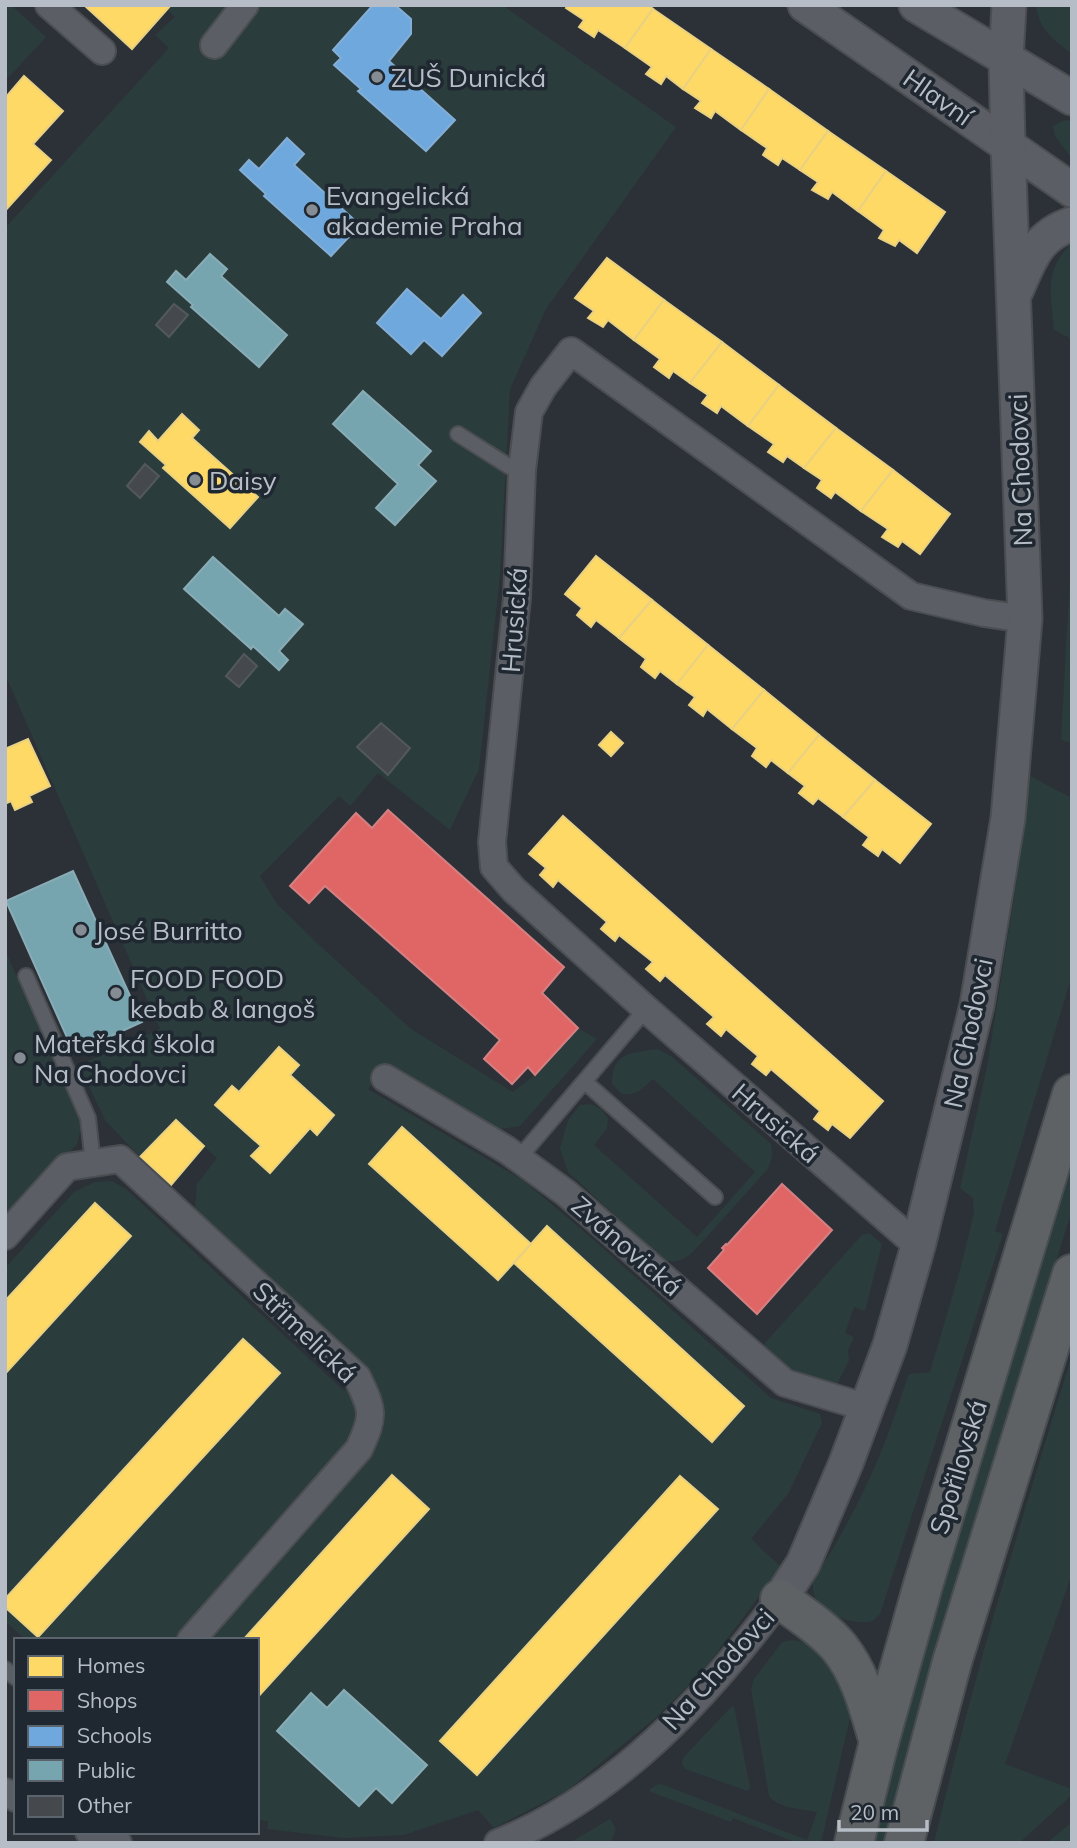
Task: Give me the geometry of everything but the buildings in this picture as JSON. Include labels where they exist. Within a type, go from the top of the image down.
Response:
[{"type":"highway","name":"Spořilovská","points":[[854,1843],[879,1742],[957,1467],[1072,1094]]},
{"type":"highway","name":"Spořilovská","points":[[904,1843],[952,1662],[1072,1274]]},
{"type":"highway","points":[[780,1599],[840,1648],[865,1695],[879,1742]]},
{"type":"street","points":[[49,5],[102,51]]},
{"type":"street","points":[[214,45],[245,5]]},
{"type":"street","name":"Hlavní","points":[[804,5],[1072,190]]},
{"type":"street","points":[[916,5],[1072,98]]},
{"type":"street","name":"Na Chodovci","points":[[498,1843],[547,1820],[596,1790],[633,1761],[712,1684],[780,1599],[803,1564],[868,1408],[890,1345],[918,1247],[979,992],[1008,818],[1026,619],[1008,145],[1006,60],[1009,5]]},
{"type":"street","points":[[1013,296],[1036,247],[1049,236],[1072,224]]},
{"type":"street","name":"Hrusická","points":[[918,1247],[646,1010],[514,890],[494,867],[492,842],[517,598],[522,470],[529,412],[543,387],[571,351],[911,596],[984,613],[1026,619]]},
{"type":"street","name":"Zvánovická","points":[[385,1078],[519,1158],[566,1193],[785,1383],[868,1408]]},
{"type":"street","name":"Střimelická","points":[[5,1236],[67,1167],[120,1159],[357,1377],[370,1403],[369,1427],[359,1449],[193,1638]]},
{"type":"street","points":[[94,1834],[118,1843]]},
{"type":"lane","points":[[458,434],[510,467],[522,470]]},
{"type":"lane","points":[[26,976],[88,1118],[93,1163]]},
{"type":"lane","points":[[519,1158],[646,1010]]},
{"type":"lane","points":[[585,1082],[715,1197]]},
{"type":"shaded area","points":[[5,5],[11,5],[46,37],[5,81]]},
{"type":"shaded area","points":[[171,5],[373,5],[334,65],[361,89],[359,92],[426,151],[455,120],[389,61],[411,34],[410,19],[395,5],[502,5],[676,127],[546,309],[510,389],[500,575],[479,769],[450,830],[378,773],[350,806],[339,796],[260,876],[277,904],[411,1029],[513,1092],[535,1075],[578,1028],[597,1039],[520,1126],[501,1129],[385,1063],[368,1089],[524,1181],[771,1398],[820,1414],[822,1423],[788,1494],[751,1539],[781,1567],[706,1667],[660,1714],[568,1790],[494,1828],[478,1810],[404,1835],[344,1838],[267,1829],[268,1821],[259,1820],[259,1696],[429,1509],[392,1475],[245,1638],[206,1638],[371,1455],[384,1425],[383,1401],[379,1390],[351,1354],[195,1210],[197,1184],[217,1158],[176,1121],[140,1157],[105,1120],[79,1065],[160,1029],[5,674],[5,228],[169,48],[155,35],[175,17],[167,10]],"holes":[[[287,138],[304,154],[294,165],[359,224],[331,256],[240,170],[249,160],[259,169]],[[210,254],[227,269],[221,276],[287,335],[259,367],[167,281],[176,271],[186,280]],[[407,289],[441,319],[463,296],[481,312],[442,356],[424,340]],[[174,304],[188,315],[169,337],[156,325]],[[363,391],[430,451],[418,465],[435,481],[395,525],[376,508],[398,483],[333,424]],[[182,415],[199,430],[192,438],[258,496],[230,528],[164,468],[166,465],[140,442],[149,432],[158,441]],[[213,558],[279,616],[286,609],[303,624],[279,651],[288,660],[280,670],[253,646],[250,649],[184,589]],[[244,654],[257,666],[239,687],[226,676]],[[381,723],[409,749],[388,775],[357,748]],[[280,1048],[299,1065],[290,1075],[334,1116],[317,1134],[310,1128],[270,1172],[251,1156],[261,1146],[215,1105],[232,1086],[239,1092]],[[402,1128],[531,1244],[547,1227],[744,1406],[712,1442],[514,1263],[498,1280],[370,1164]],[[681,1476],[717,1509],[476,1775],[440,1741]],[[344,1690],[427,1765],[393,1803],[376,1788],[359,1806],[277,1731],[311,1693],[327,1708]]]},
{"type":"shaded area","points":[[1036,5],[1072,5],[1072,54],[1048,33],[1040,21]]},
{"type":"shaded area","points":[[1065,120],[1072,121],[1072,159],[1055,136],[1053,126]]},
{"type":"shaded area","points":[[1072,243],[1072,343],[1068,337],[1054,330],[1051,283],[1057,263]]},
{"type":"shaded area","points":[[1072,539],[1072,743],[1061,740]]},
{"type":"shaded area","points":[[1030,776],[1070,797],[1072,788],[1072,975],[995,1231],[1003,1234],[880,1614],[873,1621],[854,1622],[834,1615],[818,1602],[814,1594],[814,1579],[867,1484],[909,1374],[930,1372],[960,1270],[974,1213],[973,1198],[960,1188],[987,1067]]},
{"type":"shaded area","points":[[5,950],[78,1113],[81,1128],[77,1144],[5,1223]]},
{"type":"shaded area","points":[[658,1049],[672,1057],[771,1144],[772,1151],[767,1170],[693,1252],[675,1261],[662,1259],[568,1172],[560,1148],[568,1120],[580,1105],[591,1104],[601,1109],[608,1118],[607,1129],[594,1145],[697,1237],[755,1172],[653,1079],[632,1094],[622,1094],[612,1084],[615,1066],[619,1060],[632,1053]]},
{"type":"shaded area","points":[[1072,1156],[1072,1210],[927,1678],[884,1843],[870,1843],[913,1674]]},
{"type":"shaded area","points":[[112,1181],[126,1189],[343,1390],[350,1390],[359,1415],[348,1445],[175,1638],[24,1638],[5,1621],[5,1607],[38,1637],[279,1373],[5,1599],[5,1374],[131,1236],[95,1203],[5,1301],[5,1268],[74,1192],[95,1182]]},
{"type":"shaded area","points":[[869,1233],[882,1244],[865,1311],[854,1307],[845,1333],[854,1337],[848,1350],[849,1361],[836,1386],[789,1371],[764,1351],[765,1343],[862,1235]]},
{"type":"shaded area","points":[[1072,1355],[1072,1574],[1005,1764],[1072,1789],[1072,1795],[1019,1843],[934,1843],[982,1659]]},
{"type":"shaded area","points":[[793,1640],[808,1643],[832,1663],[853,1705],[821,1843],[798,1843],[733,1818],[731,1822],[651,1792],[649,1790],[658,1784],[664,1785],[807,1840],[817,1812],[779,1804],[769,1796],[751,1688],[754,1679],[782,1642]]},
{"type":"shaded area","points":[[734,1706],[750,1787],[748,1791],[685,1769],[682,1764],[683,1758]]},
{"type":"shaded area","points":[[610,1819],[616,1829],[610,1843],[569,1843]]},
{"type":"shaded area","points":[[1072,1822],[1072,1843],[1047,1843]]},
{"type":"place","name":"ZUŠ Dunická","points":[[377,77]]},
{"type":"place","name":"Evangelická akademie Praha","points":[[312,210]]},
{"type":"place","name":"Daisy","points":[[195,480]]},
{"type":"place","name":"José Burritto","points":[[81,930]]},
{"type":"place","name":"FOOD FOOD kebab & langoš","points":[[116,993]]},
{"type":"place","name":"Mateřská škola Na Chodovci","points":[[20,1058]]}]
